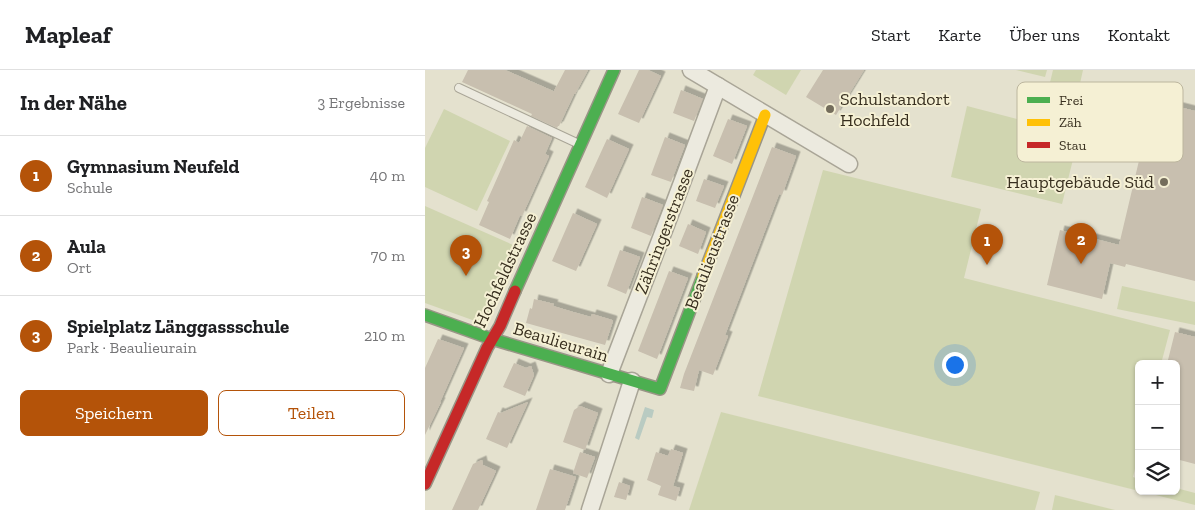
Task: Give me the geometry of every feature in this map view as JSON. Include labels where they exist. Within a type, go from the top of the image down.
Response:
[{"type":"street","name":"Hochfeldstrasse","points":[[425,484],[492,339],[500,326],[614,70]]},
{"type":"street","points":[[691,70],[849,164]]},
{"type":"street","name":"Zähringerstrasse","points":[[609,374],[675,204],[718,86]]},
{"type":"street","name":"Beaulieustrasse","points":[[660,389],[765,115]]},
{"type":"street","name":"Beaulieurain","points":[[425,315],[492,339],[660,389]]},
{"type":"street","points":[[590,510],[632,381]]},
{"type":"lane","points":[[459,88],[581,144]]},
{"type":"green space","points":[[756,70],[801,70],[786,95],[753,75]]},
{"type":"green space","points":[[1016,70],[1047,70],[1045,77]]},
{"type":"green space","points":[[1053,70],[1083,70],[1080,82],[1050,82]]},
{"type":"green space","points":[[967,106],[1017,119],[1017,162],[1072,162],[1062,204],[951,177]]},
{"type":"green space","points":[[444,109],[510,141],[477,211],[425,187],[425,148]]},
{"type":"green space","points":[[823,170],[981,209],[964,278],[1170,330],[1162,360],[1135,360],[1135,469],[1133,477],[1135,478],[1135,490],[758,396]]},
{"type":"green space","points":[[425,206],[520,248],[491,313],[484,320],[478,322],[425,303]]},
{"type":"green space","points":[[1122,286],[1195,302],[1195,325],[1117,309]]},
{"type":"green space","points":[[721,412],[1040,492],[1035,510],[689,510]]},
{"type":"green space","points":[[1180,489],[1195,493],[1195,505],[1156,495],[1180,495]]},
{"type":"green space","points":[[1055,495],[1115,510],[1052,510]]},
{"type":"shaded area","points":[[645,407],[654,410],[652,418],[647,417],[639,440],[635,438]]},
{"type":"building","points":[[468,70],[505,70],[554,91],[565,70],[588,70],[557,128],[531,116],[532,114],[462,82]]},
{"type":"building","points":[[639,70],[648,70],[661,76],[639,123],[618,114]]},
{"type":"building","points":[[823,70],[864,70],[836,115],[806,97]]},
{"type":"building","points":[[681,90],[703,99],[694,121],[673,113]]},
{"type":"building","name":"Hauptgebäude Süd","points":[[1183,108],[1195,111],[1195,281],[1126,264],[1125,267],[1110,263],[1102,299],[1047,285],[1060,230],[1119,245],[1139,162],[1183,162]]},
{"type":"building","points":[[728,119],[747,126],[732,164],[713,156]]},
{"type":"building","points":[[527,126],[552,138],[545,154],[549,156],[510,239],[479,225],[489,202],[487,201],[514,140],[519,143]]},
{"type":"building","points":[[665,137],[685,145],[671,182],[651,175]]},
{"type":"building","points":[[607,139],[629,149],[607,198],[585,187]]},
{"type":"building","points":[[772,147],[796,156],[782,195],[779,194],[725,335],[728,336],[713,375],[699,370],[694,391],[680,388],[684,374]]},
{"type":"building","points":[[704,179],[724,186],[715,208],[696,201]]},
{"type":"building","points":[[642,197],[663,205],[651,236],[631,228]]},
{"type":"building","points":[[573,213],[597,224],[576,271],[552,261]]},
{"type":"building","points":[[688,224],[706,232],[698,254],[679,246]]},
{"type":"building","points":[[620,250],[640,257],[626,294],[607,286]]},
{"type":"building","points":[[669,271],[688,278],[657,359],[638,351]]},
{"type":"building","points":[[534,299],[591,317],[592,314],[612,320],[605,345],[526,323]]},
{"type":"building","points":[[1175,332],[1195,337],[1195,464],[1180,460],[1180,360],[1168,360]]},
{"type":"building","points":[[438,339],[464,348],[425,435],[425,368]]},
{"type":"building","points":[[514,363],[526,368],[531,366],[534,375],[525,396],[503,387]]},
{"type":"building","points":[[528,402],[507,448],[486,439],[498,412],[501,413]]},
{"type":"building","points":[[580,406],[598,413],[585,450],[563,442],[574,410]]},
{"type":"building","points":[[671,449],[683,453],[673,486],[680,488],[676,501],[658,495],[661,486],[647,480],[656,452],[668,456]]},
{"type":"building","points":[[580,452],[595,457],[587,478],[573,473]]},
{"type":"building","points":[[482,460],[483,465],[496,471],[478,510],[452,510],[473,464]]},
{"type":"building","points":[[550,469],[576,477],[565,510],[536,510]]},
{"type":"building","points":[[619,482],[630,486],[626,500],[614,497]]},
{"type":"traffic: fast","points":[[515,291],[614,70]]},
{"type":"traffic: fast","points":[[425,315],[492,339],[660,389],[703,276]]},
{"type":"traffic: slow","points":[[703,276],[765,115]]},
{"type":"traffic: jam","points":[[425,484],[515,291]]},
{"type":"place","name":"Schulstandort Hochfeld","points":[[830,109]]},
{"type":"place","name":"Hauptgebäude Süd","points":[[1164,182]]},
{"type":"place","name":"Aula","points":[[1081,264]]},
{"type":"place","name":"Gymnasium Neufeld","points":[[987,265]]},
{"type":"place","name":"Spielplatz Länggassschule","points":[[466,276]]}]
